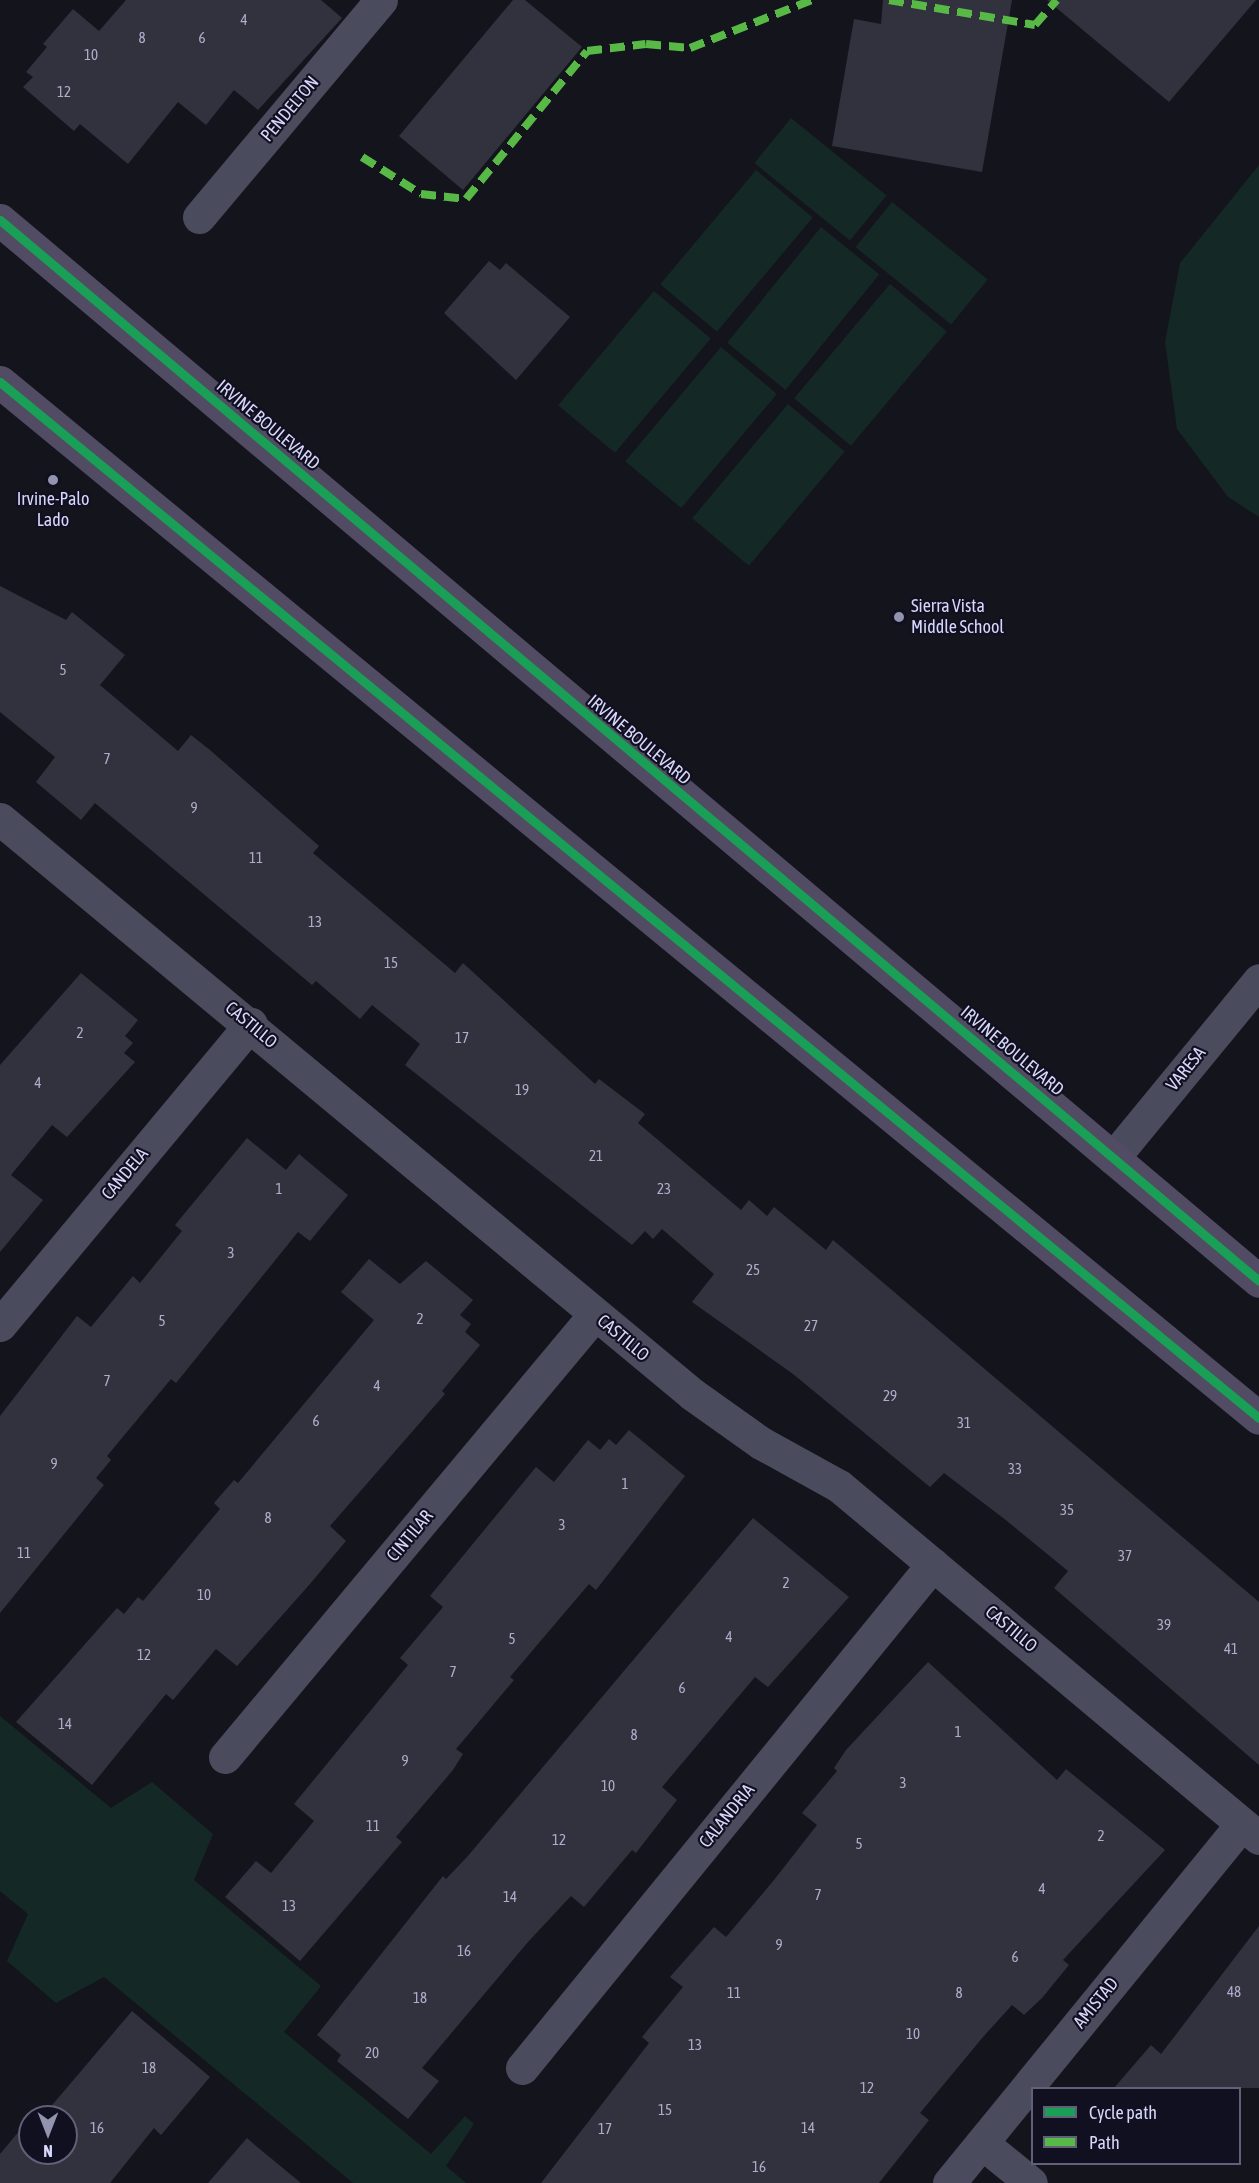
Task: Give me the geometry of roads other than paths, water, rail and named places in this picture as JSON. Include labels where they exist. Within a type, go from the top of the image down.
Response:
[{"type":"main road","name":"IRVINE BOULEVARD","points":[[0,220],[1259,1281]]},
{"type":"main road","points":[[0,382],[1259,1418]]},
{"type":"street","name":"PENDELTON","points":[[199,217],[381,0]]},
{"type":"street","name":"CASTILLO","points":[[0,819],[251,1024],[692,1394],[761,1443],[839,1486],[1251,1831]]},
{"type":"street","name":"VARESA","points":[[1113,1158],[1259,980]]},
{"type":"street","name":"CANDELA","points":[[0,1325],[251,1024]]},
{"type":"street","name":"CINTILAR","points":[[225,1757],[595,1314]]},
{"type":"street","name":"CALANDRIA","points":[[522,2068],[933,1564]]},
{"type":"street","name":"AMISTAD","points":[[949,2183],[1251,1831]]},
{"type":"street","points":[[982,2143],[1031,2183]]},
{"type":"place","name":"Irvine-Palo Lado","points":[[53,480]]},
{"type":"place","name":"Sierra Vista Middle School","points":[[899,617]]}]
